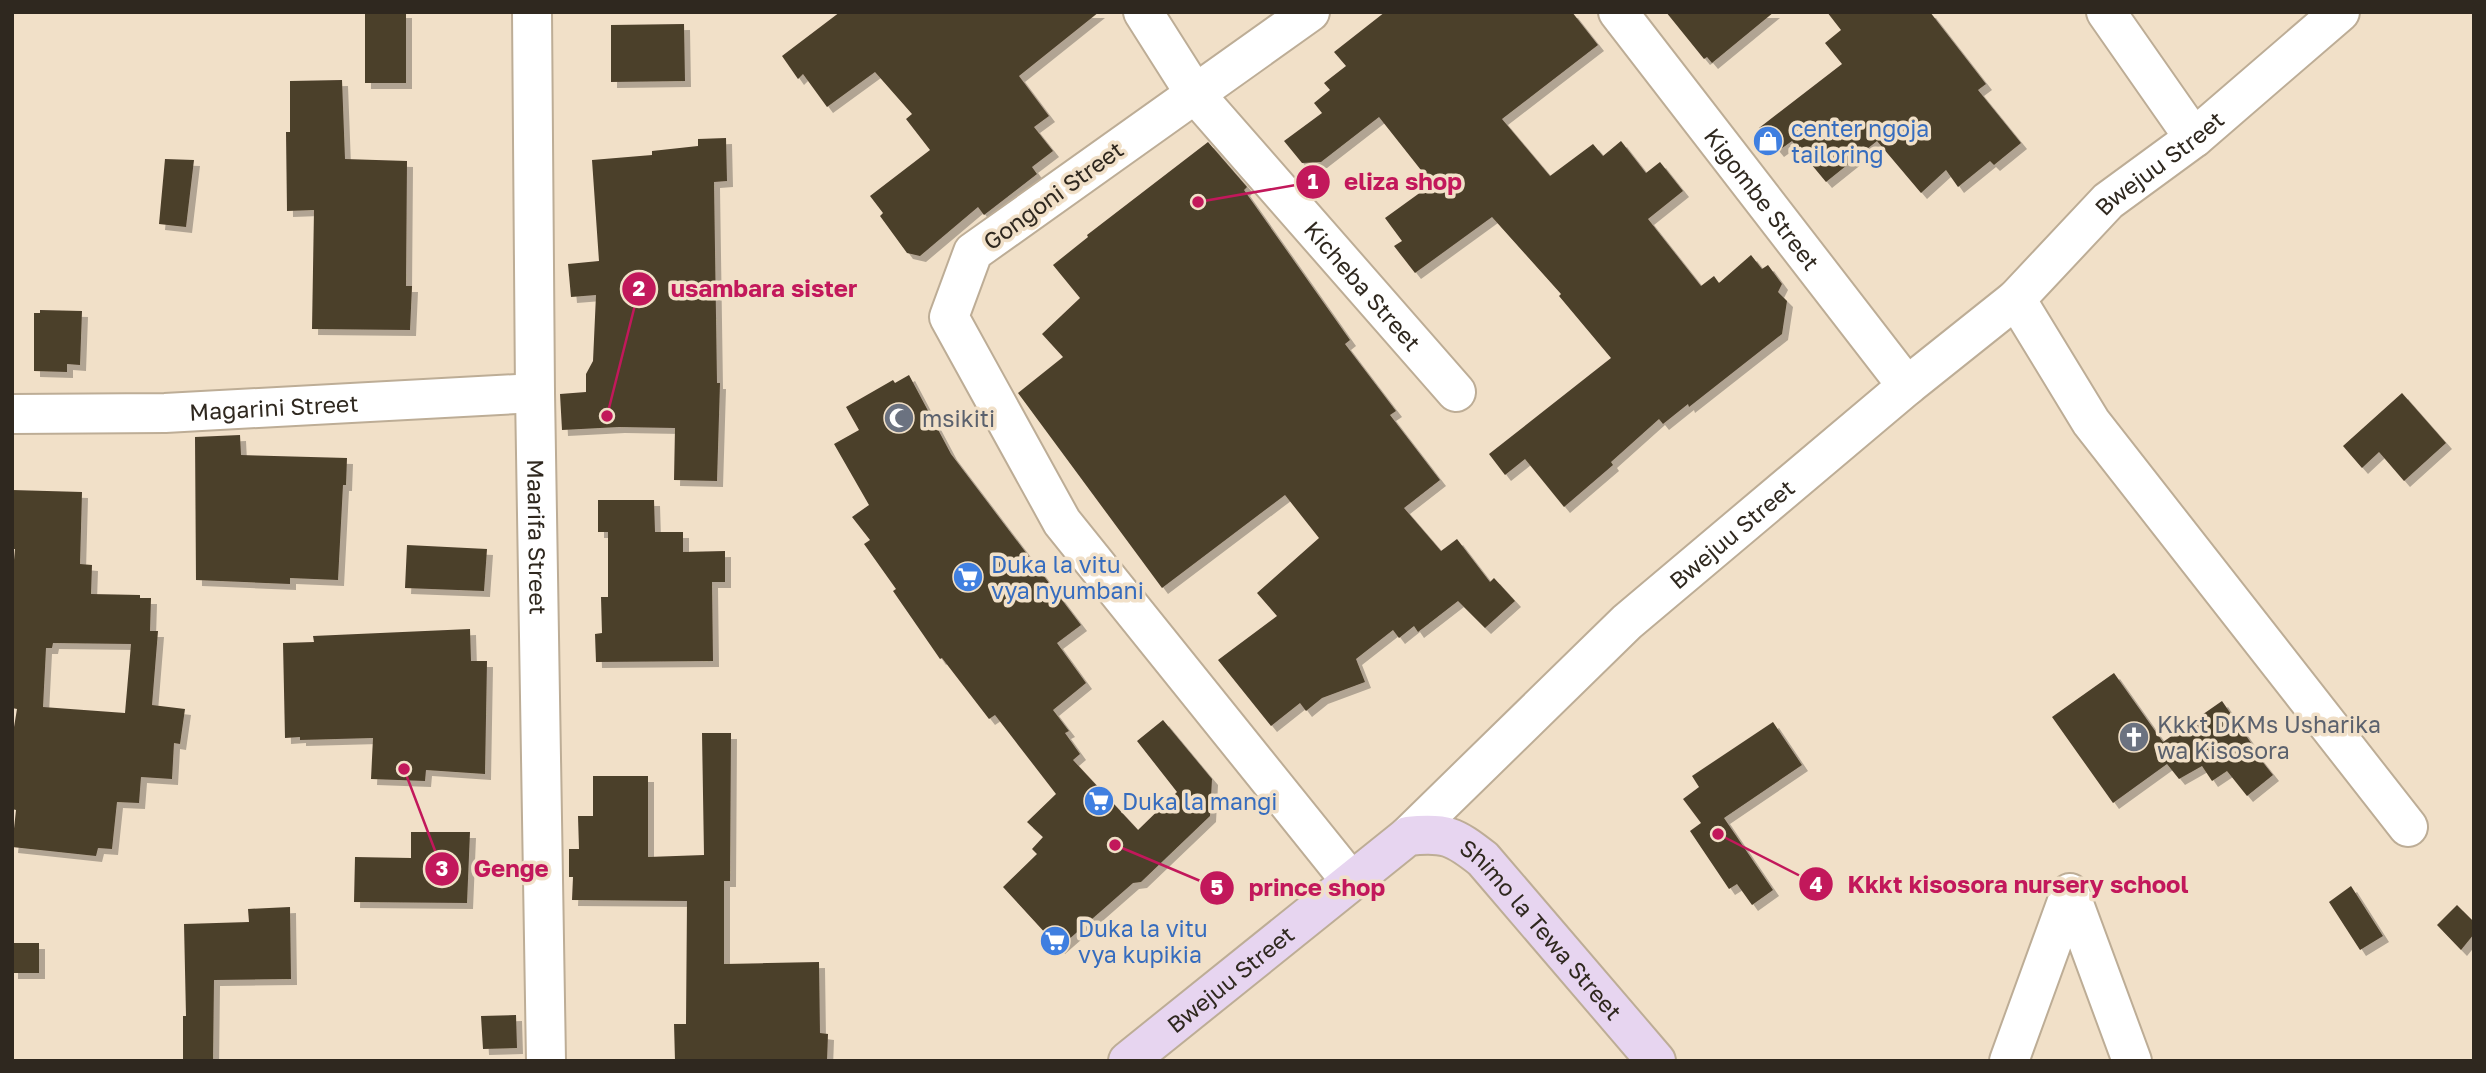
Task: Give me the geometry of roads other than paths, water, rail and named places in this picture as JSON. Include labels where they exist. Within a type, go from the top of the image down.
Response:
[{"type":"street","name":"Maarifa Street","points":[[532,12],[546,1061]]},
{"type":"street","name":"Kicheba Street","points":[[1143,12],[1195,94],[1456,392]]},
{"type":"street","name":"Gongoni Street","points":[[1310,12],[974,252],[949,317],[1062,522],[1350,880]]},
{"type":"street","name":"Kigombe Street","points":[[1618,12],[1907,386]]},
{"type":"street","points":[[2106,12],[2194,138]]},
{"type":"street","name":"Bwejuu Street","points":[[1128,1061],[1408,836],[1627,622],[1907,386],[2016,299],[2108,201],[2194,138],[2340,12]]},
{"type":"street","points":[[2016,299],[2091,422],[2408,827]]},
{"type":"street","name":"Magarini Street","points":[[12,414],[166,413],[535,393]]},
{"type":"street","name":"Shimo la Tewa Street","points":[[1408,836],[1429,834],[1459,840],[1483,859],[1656,1061]]},
{"type":"street","points":[[2009,1061],[2070,893],[2132,1061]]},
{"type":"place","name":"center ngoja tailoring","points":[[1768,141]]},
{"type":"place","name":"eliza shop","points":[[1198,202]]},
{"type":"place","name":"usambara sister","points":[[607,416]]},
{"type":"place","name":"msikiti","points":[[899,418]]},
{"type":"place","name":"Duka la vitu vya nyumbani","points":[[968,577]]},
{"type":"place","name":"Kkkt DKMs Usharika wa Kisosora","points":[[2134,737]]},
{"type":"place","name":"Genge","points":[[404,769]]},
{"type":"place","name":"Duka la mangi","points":[[1099,801]]},
{"type":"place","name":"Kkkt kisosora nursery school","points":[[1718,834]]},
{"type":"place","name":"prince shop","points":[[1115,845]]},
{"type":"place","name":"Duka la vitu vya kupikia","points":[[1055,941]]}]
